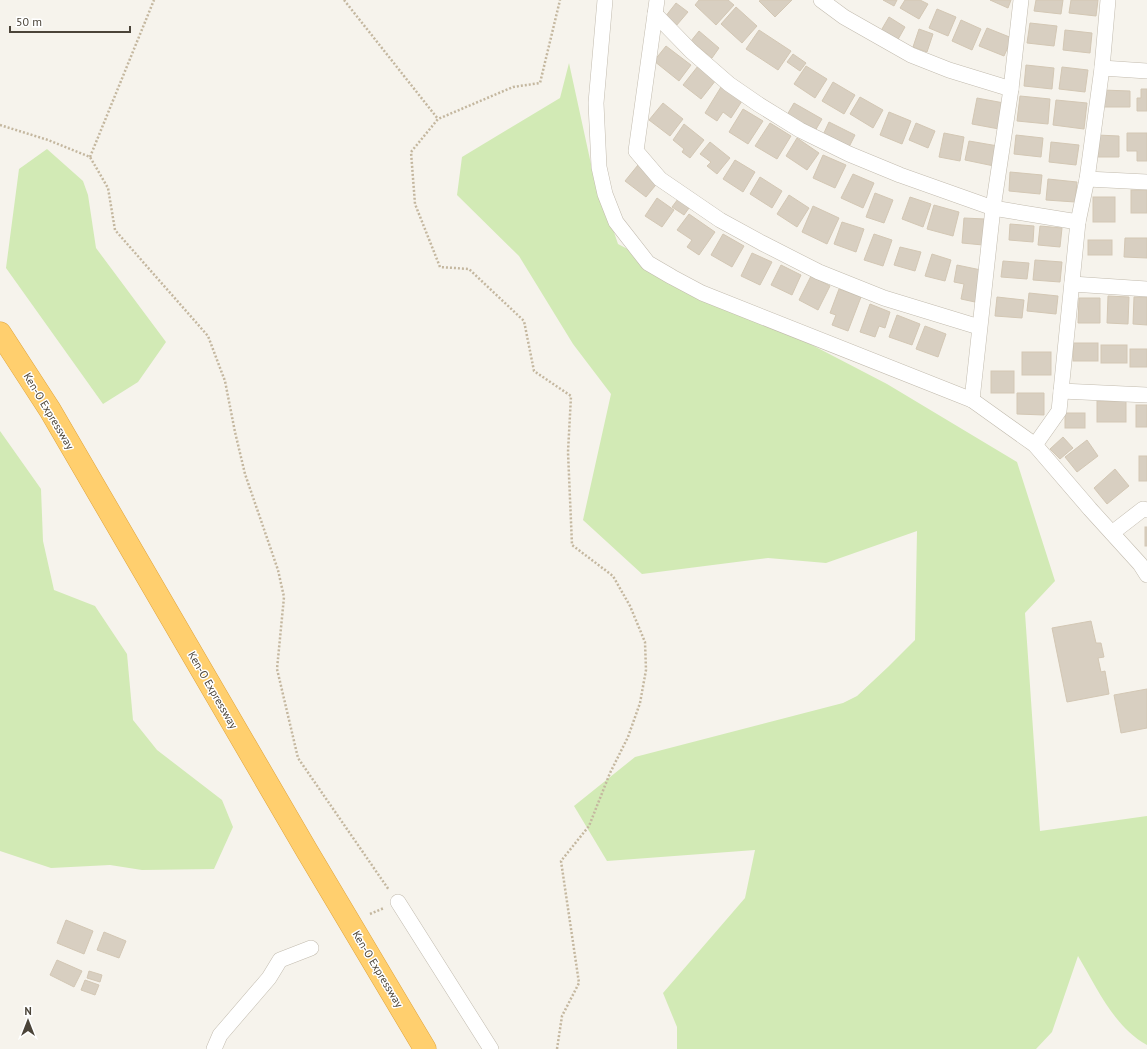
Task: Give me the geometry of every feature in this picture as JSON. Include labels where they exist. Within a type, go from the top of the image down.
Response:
[{"type":"highway","name":"Ken-O Expressway","points":[[0,333],[50,410],[307,851],[425,1049]]},
{"type":"street","points":[[605,0],[596,103],[599,167],[605,194],[616,222],[648,262],[672,277],[702,292],[972,400],[1035,445],[1140,564],[1147,575]]},
{"type":"street","points":[[821,0],[844,17],[911,55],[949,70],[1011,89]]},
{"type":"street","points":[[972,400],[993,208],[1011,89],[1021,0]]},
{"type":"street","points":[[1035,445],[1059,411],[1078,222],[1086,179],[1102,68],[1108,0]]},
{"type":"street","points":[[656,7],[636,151],[660,179],[720,220],[819,272],[884,298],[979,327]]},
{"type":"street","points":[[656,7],[691,51],[729,84],[800,130],[848,154],[900,175],[993,208],[1078,222]]},
{"type":"street","points":[[1102,68],[1147,71]]},
{"type":"street","points":[[1086,179],[1147,182]]},
{"type":"street","points":[[1072,284],[1147,289]]},
{"type":"street","points":[[1061,390],[1147,395]]},
{"type":"street","points":[[1112,533],[1143,510],[1147,510]]},
{"type":"street","points":[[398,902],[491,1049]]},
{"type":"street","points":[[214,1049],[220,1035],[269,978],[280,960],[312,948]]},
{"type":"path","points":[[90,157],[154,0]]},
{"type":"path","points":[[344,0],[438,119]]},
{"type":"path","points":[[557,1049],[562,1016],[579,983],[560,861],[589,826],[610,773],[628,737],[640,703],[646,670],[645,642],[630,606],[613,576],[572,545],[568,452],[571,396],[534,371],[524,321],[470,269],[440,267],[415,204],[411,152],[438,119],[513,87],[540,83],[560,0]]},
{"type":"path","points":[[0,125],[48,140],[90,157],[108,188],[115,230],[208,336],[225,381],[245,474],[278,570],[284,597],[277,669],[298,758],[398,902],[370,914]]},
{"type":"green space","points":[[569,63],[591,164],[618,244],[887,384],[1017,462],[1055,581],[1025,613],[1040,831],[1147,816],[1147,1045],[1125,1028],[1107,1006],[1078,956],[1052,1032],[1036,1049],[677,1049],[677,1027],[663,993],[745,898],[755,850],[607,861],[574,806],[635,757],[843,703],[857,696],[915,640],[917,531],[826,563],[768,558],[642,574],[583,520],[611,394],[573,344],[519,256],[457,195],[462,157],[560,98]]},
{"type":"green space","points":[[47,149],[83,181],[88,195],[96,248],[166,342],[138,382],[103,404],[6,268],[19,169]]},
{"type":"green space","points":[[0,431],[41,489],[43,541],[54,590],[95,606],[127,654],[133,720],[157,750],[222,800],[233,827],[214,869],[142,870],[110,865],[51,868],[0,851]]},
{"type":"building","points":[[699,0],[728,0],[734,5],[716,25],[695,5]]},
{"type":"building","points":[[792,0],[775,17],[759,1]]},
{"type":"building","points":[[883,0],[897,0],[894,6]]},
{"type":"building","points":[[905,0],[920,0],[928,4],[919,19],[900,8]]},
{"type":"building","points":[[990,0],[1011,0],[1008,8]]},
{"type":"building","points":[[1036,0],[1063,0],[1061,14],[1034,11]]},
{"type":"building","points":[[1071,0],[1098,0],[1096,16],[1069,13]]},
{"type":"building","points":[[676,3],[688,12],[676,26],[665,17]]},
{"type":"building","points":[[736,7],[757,26],[742,43],[721,24]]},
{"type":"building","points":[[937,9],[956,17],[948,36],[929,28]]},
{"type":"building","points":[[889,17],[905,27],[896,43],[879,34]]},
{"type":"building","points":[[961,20],[981,29],[972,50],[952,41]]},
{"type":"building","points":[[1030,23],[1057,26],[1054,46],[1027,43]]},
{"type":"building","points":[[987,28],[1012,38],[1004,56],[979,46]]},
{"type":"building","points":[[919,29],[933,34],[927,52],[913,47]]},
{"type":"building","points":[[759,30],[791,51],[778,70],[746,49]]},
{"type":"building","points":[[1065,30],[1092,33],[1090,53],[1063,50]]},
{"type":"building","points":[[699,31],[719,48],[712,58],[691,41]]},
{"type":"building","points":[[666,46],[691,65],[679,81],[654,61]]},
{"type":"building","points":[[793,54],[806,63],[800,71],[787,62]]},
{"type":"building","points":[[1026,65],[1054,68],[1052,89],[1024,86]]},
{"type":"building","points":[[698,66],[716,80],[701,99],[683,85]]},
{"type":"building","points":[[806,66],[827,79],[815,98],[794,84]]},
{"type":"building","points":[[1062,67],[1088,70],[1085,92],[1059,89]]},
{"type":"building","points":[[833,82],[855,95],[844,114],[822,101]]},
{"type":"building","points":[[721,87],[742,101],[731,118],[723,112],[717,121],[705,113]]},
{"type":"building","points":[[1141,89],[1147,89],[1147,111],[1137,111],[1137,98],[1141,98]]},
{"type":"building","points":[[1102,90],[1130,91],[1130,107],[1102,107]]},
{"type":"building","points":[[1020,96],[1050,99],[1048,124],[1017,121]]},
{"type":"building","points":[[860,97],[883,110],[873,128],[850,114]]},
{"type":"building","points":[[977,98],[1004,103],[999,129],[972,124]]},
{"type":"building","points":[[1056,100],[1087,103],[1084,129],[1053,125]]},
{"type":"building","points":[[663,103],[683,119],[670,136],[649,120]]},
{"type":"building","points":[[794,103],[822,119],[815,131],[787,115]]},
{"type":"building","points":[[743,109],[763,121],[748,144],[729,132]]},
{"type":"building","points":[[889,112],[911,121],[902,144],[880,135]]},
{"type":"building","points":[[829,122],[855,135],[849,147],[823,135]]},
{"type":"building","points":[[770,123],[791,136],[777,159],[755,146]]},
{"type":"building","points":[[916,123],[935,131],[928,148],[909,140]]},
{"type":"building","points":[[684,124],[704,140],[690,158],[682,152],[684,149],[673,140]]},
{"type":"building","points":[[944,133],[964,137],[960,161],[939,157]]},
{"type":"building","points":[[1127,133],[1147,133],[1147,161],[1137,161],[1137,151],[1127,151]]},
{"type":"building","points":[[1016,135],[1043,138],[1041,157],[1014,154]]},
{"type":"building","points":[[1097,135],[1119,136],[1119,157],[1097,157]]},
{"type":"building","points":[[797,138],[819,153],[807,170],[786,156]]},
{"type":"building","points":[[969,141],[998,146],[994,166],[965,160]]},
{"type":"building","points":[[710,142],[730,158],[717,174],[707,166],[711,162],[700,154]]},
{"type":"building","points":[[1051,142],[1079,145],[1076,165],[1049,162]]},
{"type":"building","points":[[823,155],[846,165],[835,188],[813,178]]},
{"type":"building","points":[[735,160],[755,172],[743,192],[723,179]]},
{"type":"building","points":[[638,165],[659,181],[646,197],[625,181]]},
{"type":"building","points":[[1010,172],[1042,175],[1040,194],[1009,191]]},
{"type":"building","points":[[853,174],[874,183],[863,208],[841,198]]},
{"type":"building","points":[[760,177],[782,191],[772,208],[750,194]]},
{"type":"building","points":[[1048,179],[1077,182],[1075,202],[1046,200]]},
{"type":"building","points":[[1131,190],[1147,190],[1147,213],[1131,213]]},
{"type":"building","points":[[875,193],[893,200],[884,223],[866,217]]},
{"type":"building","points":[[789,195],[809,208],[797,227],[777,214]]},
{"type":"building","points":[[910,197],[931,204],[923,227],[902,219]]},
{"type":"building","points":[[1093,197],[1115,197],[1115,222],[1093,222]]},
{"type":"building","points":[[657,198],[674,210],[662,227],[645,216]]},
{"type":"building","points":[[678,199],[689,208],[684,215],[672,207]]},
{"type":"building","points":[[934,205],[959,212],[953,236],[927,229]]},
{"type":"building","points":[[813,206],[839,218],[827,244],[802,232]]},
{"type":"building","points":[[689,214],[715,232],[699,255],[687,247],[692,240],[677,230]]},
{"type":"building","points":[[964,218],[985,219],[983,245],[962,243]]},
{"type":"building","points":[[842,222],[864,229],[856,252],[834,244]]},
{"type":"building","points":[[1010,224],[1034,226],[1033,242],[1009,240]]},
{"type":"building","points":[[1040,226],[1062,228],[1060,247],[1038,245]]},
{"type":"building","points":[[723,234],[744,246],[732,267],[711,255]]},
{"type":"building","points":[[874,234],[892,240],[883,266],[864,260]]},
{"type":"building","points":[[1125,238],[1147,238],[1147,258],[1124,257]]},
{"type":"building","points":[[1088,240],[1112,240],[1112,255],[1088,255]]},
{"type":"building","points":[[900,247],[921,252],[915,271],[894,265]]},
{"type":"building","points":[[752,253],[772,262],[760,285],[741,276]]},
{"type":"building","points":[[932,254],[951,260],[945,281],[925,276]]},
{"type":"building","points":[[1035,260],[1062,262],[1060,282],[1033,280]]},
{"type":"building","points":[[1003,261],[1029,263],[1027,279],[1001,277]]},
{"type":"building","points":[[781,265],[801,275],[792,295],[771,285]]},
{"type":"building","points":[[957,265],[981,270],[975,302],[961,299],[964,284],[954,282]]},
{"type":"building","points":[[811,276],[830,286],[818,310],[799,300]]},
{"type":"building","points":[[839,289],[861,297],[848,331],[832,325],[836,315],[830,313]]},
{"type":"building","points":[[1029,293],[1058,296],[1056,314],[1027,311]]},
{"type":"building","points":[[1108,296],[1129,297],[1128,324],[1107,323]]},
{"type":"building","points":[[997,297],[1024,300],[1022,318],[995,316]]},
{"type":"building","points":[[1134,297],[1147,297],[1147,325],[1133,324]]},
{"type":"building","points":[[1079,298],[1100,298],[1100,323],[1078,323]]},
{"type":"building","points":[[870,304],[890,312],[885,328],[879,326],[875,337],[860,332]]},
{"type":"building","points":[[897,315],[920,324],[912,345],[889,337]]},
{"type":"building","points":[[925,326],[946,334],[938,357],[916,349]]},
{"type":"building","points":[[1073,343],[1098,343],[1098,361],[1073,361]]},
{"type":"building","points":[[1101,345],[1127,345],[1127,363],[1101,363]]},
{"type":"building","points":[[1130,349],[1147,349],[1147,367],[1130,367]]},
{"type":"building","points":[[1022,352],[1051,352],[1051,375],[1022,375]]},
{"type":"building","points":[[991,371],[1014,371],[1014,393],[991,393]]},
{"type":"building","points":[[1017,393],[1044,393],[1044,415],[1017,414]]},
{"type":"building","points":[[1097,401],[1126,401],[1126,422],[1097,422]]},
{"type":"building","points":[[1136,405],[1147,405],[1147,427],[1136,427]]},
{"type":"building","points":[[1065,413],[1085,413],[1085,428],[1065,428]]},
{"type":"building","points":[[1063,437],[1073,448],[1060,459],[1050,449]]},
{"type":"building","points":[[1087,440],[1098,456],[1077,472],[1065,457]]},
{"type":"building","points":[[1139,456],[1147,456],[1147,481],[1139,481]]},
{"type":"building","points":[[1115,469],[1129,486],[1107,504],[1094,488]]},
{"type":"building","points":[[1145,527],[1147,527],[1147,546],[1145,546]]},
{"type":"building","points":[[1091,621],[1096,643],[1101,643],[1104,657],[1098,658],[1101,672],[1105,671],[1109,694],[1067,702],[1052,628]]},
{"type":"building","points":[[1147,689],[1147,728],[1121,733],[1114,695]]},
{"type":"building","points":[[66,920],[93,931],[84,954],[57,943]]},
{"type":"building","points":[[104,932],[126,941],[119,958],[97,950]]},
{"type":"building","points":[[57,960],[82,971],[74,987],[50,975]]},
{"type":"building","points":[[89,971],[102,975],[100,982],[87,978]]},
{"type":"building","points":[[85,980],[99,985],[95,995],[81,990]]}]
